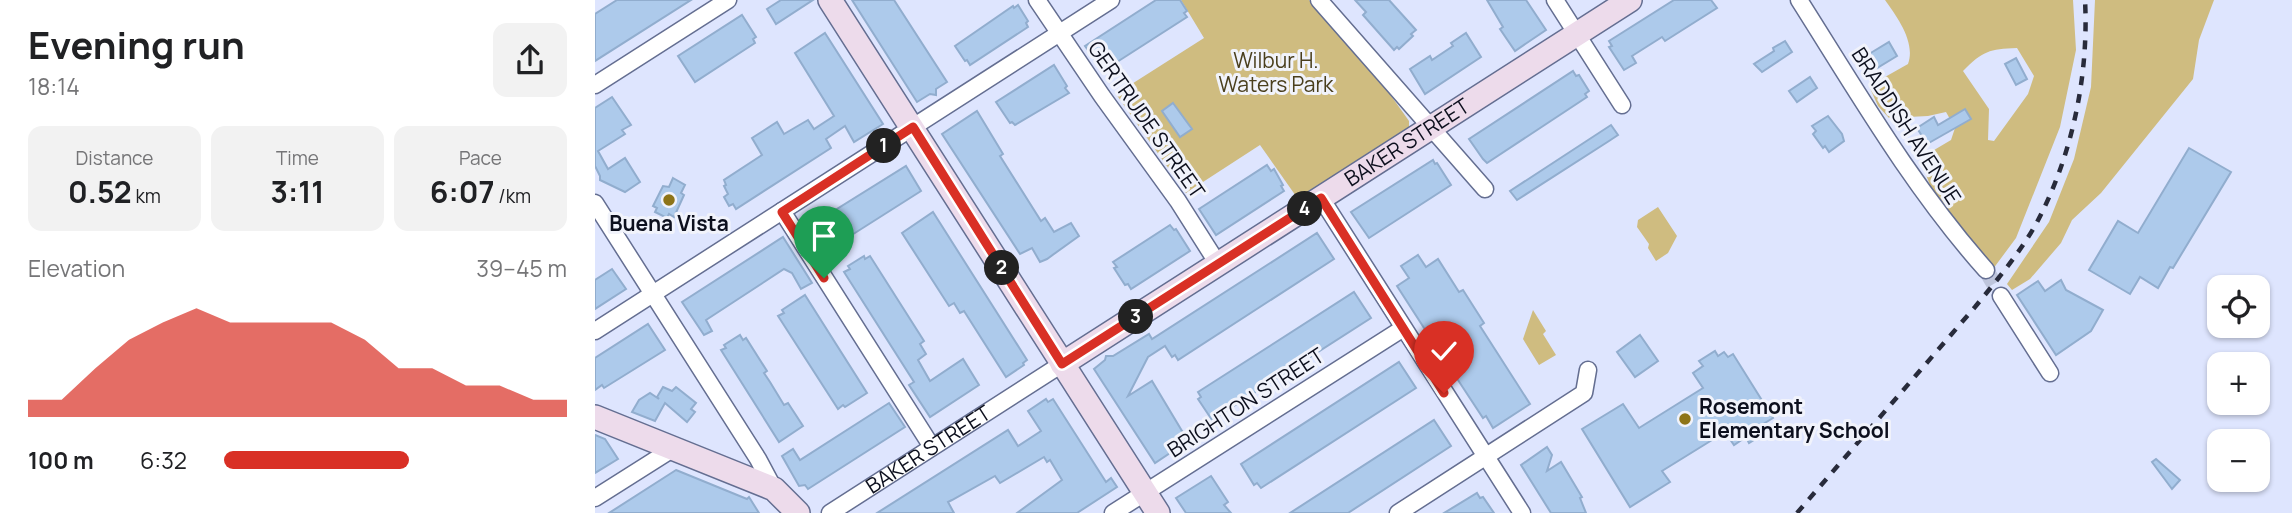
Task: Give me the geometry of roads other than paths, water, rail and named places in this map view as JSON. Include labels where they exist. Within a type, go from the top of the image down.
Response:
[{"type":"street","points":[[595,85],[728,0]]},
{"type":"street","points":[[830,0],[1158,513]]},
{"type":"street","name":"GERTRUDE STREET","points":[[1037,0],[1178,201],[1218,264]]},
{"type":"street","points":[[595,331],[1111,0]]},
{"type":"street","points":[[1319,0],[1485,189]]},
{"type":"street","points":[[1555,0],[1622,104]]},
{"type":"street","name":"BAKER STREET","points":[[829,513],[1630,0]]},
{"type":"street","name":"BRADDISH AVENUE","points":[[1799,0],[1910,175],[1942,219],[1986,270]]},
{"type":"street","points":[[1321,198],[1402,329],[1522,513]]},
{"type":"street","points":[[595,203],[758,459],[774,489],[798,513]]},
{"type":"street","points":[[782,212],[932,447]]},
{"type":"street","points":[[2001,296],[2050,373]]},
{"type":"street","name":"BRIGHTON STREET","points":[[1113,513],[1402,329]]},
{"type":"street","points":[[1398,513],[1584,393],[1588,370]]},
{"type":"street","points":[[595,417],[774,489]]},
{"type":"street","points":[[595,498],[674,448]]},
{"type":"tunnel","points":[[1986,270],[2001,296]]},
{"type":"railway","points":[[1797,513],[1975,307],[2036,224],[2059,171],[2075,115],[2084,58],[2085,0]]},
{"type":"place","name":"Buena Vista","points":[[669,200]]},
{"type":"place","name":"Rosemont Elementary School","points":[[1685,419]]},
{"type":"park label","name":"Wilbur H. Waters Park","points":[[1276,73]]}]
